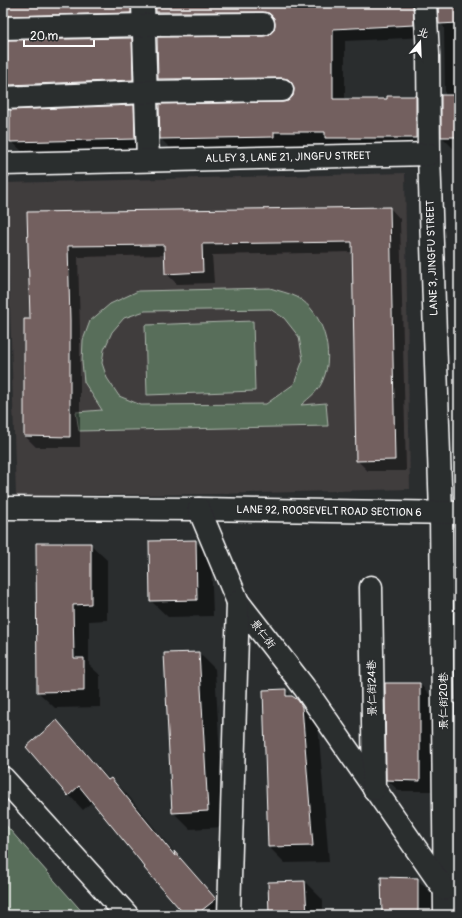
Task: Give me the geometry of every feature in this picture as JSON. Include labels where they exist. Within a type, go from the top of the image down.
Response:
[{"type":"street","points":[[142,3],[148,160]]},
{"type":"street","name":"LANE 3, JINGFU STREET","points":[[425,3],[428,54],[429,154],[450,513]]},
{"type":"street","points":[[3,28],[263,24]]},
{"type":"street","points":[[3,98],[146,92],[282,90]]},
{"type":"street","name":"ALLEY 3, LANE 21, JINGFU STREET","points":[[3,164],[429,154]]},
{"type":"street","points":[[3,508],[199,509]]},
{"type":"street","name":"LANE 92, ROOSEVELT ROAD SECTION 6","points":[[199,509],[450,513]]},
{"type":"street","name":"景仁街","points":[[199,509],[238,602],[304,687],[444,889]]},
{"type":"street","name":"景仁街20巷","points":[[444,889],[450,513]]},
{"type":"street","name":"景仁街24巷","points":[[371,587],[374,788]]},
{"type":"street","points":[[230,915],[238,602]]},
{"type":"street","points":[[3,778],[127,915]]},
{"type":"street","points":[[444,889],[445,915]]},
{"type":"shaded area","points":[[405,173],[410,489],[216,494],[16,496],[6,183]]},
{"type":"green space","points":[[270,288],[297,297],[306,303],[320,322],[327,346],[328,358],[321,384],[314,394],[301,405],[326,403],[328,426],[79,431],[76,412],[102,410],[84,382],[82,362],[83,340],[90,321],[110,304],[138,291]],"holes":[[[270,309],[284,318],[299,337],[303,360],[294,384],[266,404],[141,405],[119,396],[107,378],[102,363],[104,350],[112,332],[124,318],[145,311]]]},
{"type":"green space","points":[[253,321],[255,391],[147,395],[145,325]]},
{"type":"green space","points":[[3,822],[85,915],[3,915]]},
{"type":"building","points":[[3,3],[131,3],[131,13],[3,16]]},
{"type":"building","points":[[156,3],[413,3],[414,25],[333,29],[333,99],[387,99],[387,96],[416,96],[416,138],[325,138],[325,132],[274,132],[274,137],[160,139],[159,104],[282,102],[288,101],[293,96],[294,89],[292,83],[288,79],[282,78],[158,79],[157,37],[263,36],[269,35],[274,30],[275,24],[274,18],[269,13],[156,12]]},
{"type":"building","points":[[438,3],[459,3],[459,23],[439,24]]},
{"type":"building","points":[[132,38],[133,80],[8,85],[7,40]]},
{"type":"building","points":[[441,95],[459,95],[459,137],[441,137]]},
{"type":"building","points":[[134,105],[135,139],[10,142],[10,110]]},
{"type":"building","points":[[390,207],[395,460],[356,461],[352,242],[202,244],[203,272],[165,274],[164,245],[68,246],[70,320],[70,437],[24,436],[24,319],[30,319],[27,212]]},
{"type":"building","points":[[196,540],[197,600],[150,601],[149,541]]},
{"type":"building","points":[[36,543],[91,543],[91,604],[73,605],[74,658],[84,658],[84,691],[37,692]]},
{"type":"building","points":[[199,652],[208,811],[172,813],[164,653]]},
{"type":"building","points":[[385,683],[420,683],[420,781],[386,780]]},
{"type":"building","points":[[286,689],[286,696],[292,696],[298,700],[302,707],[313,846],[268,847],[263,690]]},
{"type":"building","points":[[57,720],[108,780],[111,778],[175,856],[174,851],[216,899],[196,915],[185,915],[144,868],[145,867],[79,786],[68,796],[26,747]]},
{"type":"building","points":[[381,877],[418,878],[418,915],[382,915]]},
{"type":"building","points":[[305,881],[307,915],[269,915],[268,882]]}]
